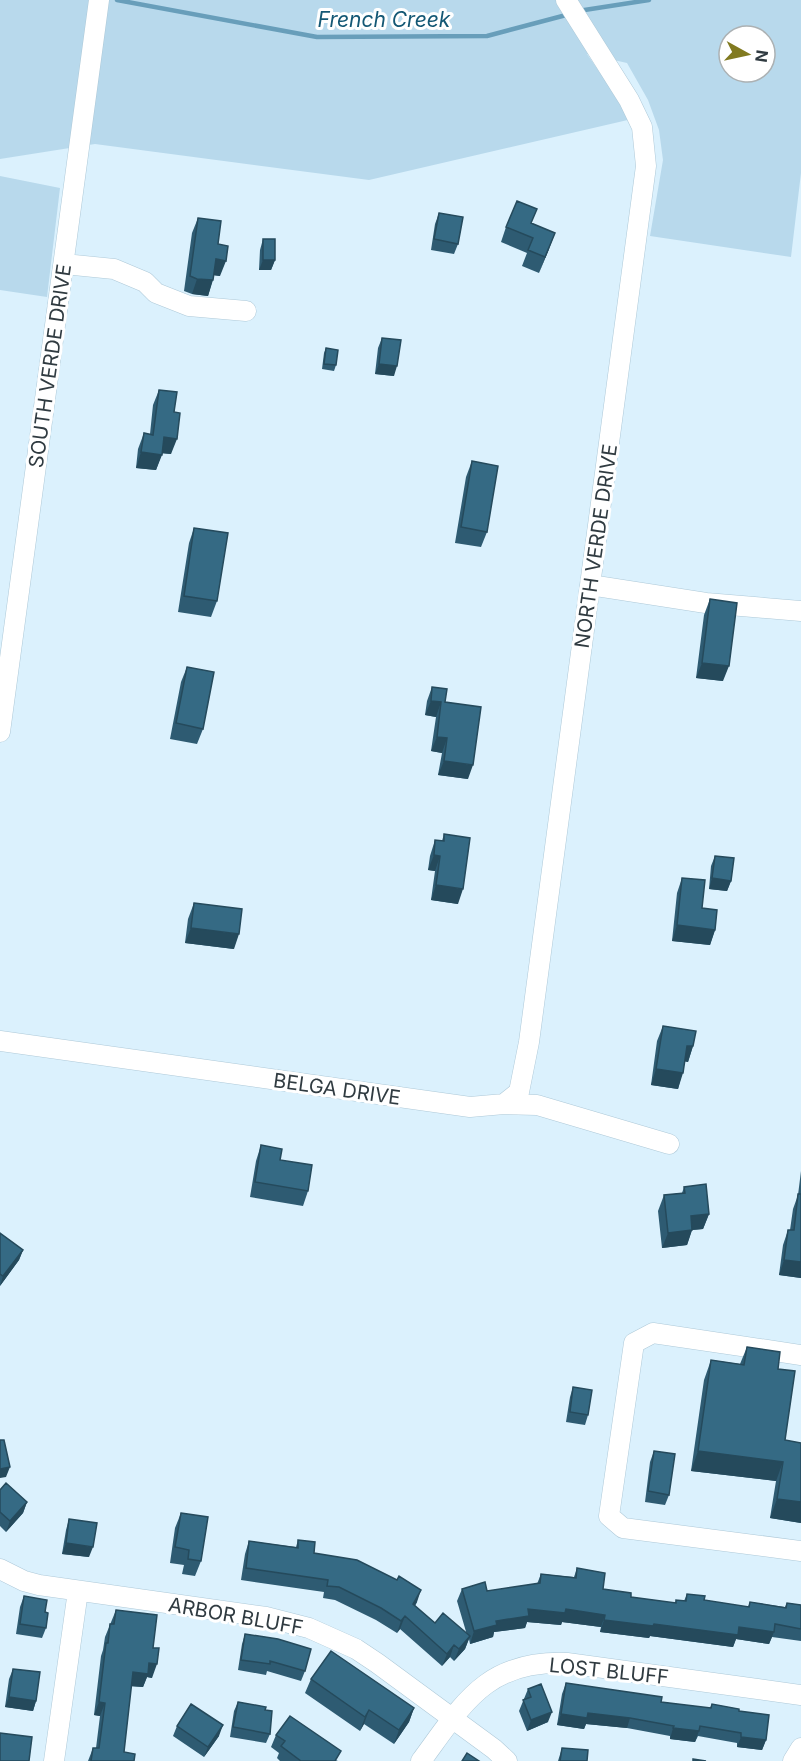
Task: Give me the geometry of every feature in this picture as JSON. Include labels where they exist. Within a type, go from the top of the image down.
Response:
[{"type":"street","name":"SOUTH VERDE DRIVE","points":[[0,732],[99,0]]},
{"type":"street","name":"NORTH VERDE DRIVE","points":[[504,1104],[519,1092],[530,1042],[646,166],[642,127],[629,100],[566,0]]},
{"type":"street","points":[[64,264],[114,269],[145,282],[156,294],[189,306],[246,311]]},
{"type":"street","points":[[590,585],[706,603],[801,610]]},
{"type":"street","name":"BELGA DRIVE","points":[[0,1041],[470,1107],[504,1104],[537,1105],[669,1144]]},
{"type":"street","points":[[801,1355],[653,1333],[633,1343],[609,1516],[623,1528],[801,1551]]},
{"type":"street","name":"ARBOR BLUFF","points":[[0,1569],[24,1581],[39,1585],[266,1617],[309,1628],[356,1649],[507,1761]]},
{"type":"street","points":[[54,1761],[78,1591]]},
{"type":"street","name":"LOST BLUFF","points":[[421,1761],[464,1704],[480,1687],[500,1674],[522,1666],[545,1662],[578,1664],[801,1695]]},
{"type":"street","points":[[793,1761],[801,1748]]},
{"type":"shaded area","points":[[0,0],[801,0],[801,173],[791,257],[650,236],[663,160],[659,130],[648,100],[627,63],[587,54],[632,119],[369,180],[95,144],[0,159]]},
{"type":"shaded area","points":[[0,176],[60,188],[47,297],[0,290]]},
{"type":"building","points":[[517,201],[537,209],[531,223],[555,233],[545,257],[528,250],[533,238],[506,227]]},
{"type":"building","points":[[439,213],[463,217],[458,244],[434,239]]},
{"type":"building","points":[[198,218],[221,221],[218,244],[228,246],[226,261],[216,259],[213,280],[190,276]]},
{"type":"building","points":[[263,239],[275,239],[275,260],[263,260]]},
{"type":"building","points":[[382,338],[401,340],[397,366],[379,364]]},
{"type":"building","points":[[326,348],[338,350],[336,365],[324,364]]},
{"type":"building","points":[[159,390],[177,392],[174,412],[180,413],[177,439],[164,437],[162,455],[141,452],[144,433],[153,435]]},
{"type":"building","points":[[472,461],[498,466],[487,532],[461,527]]},
{"type":"building","points":[[194,528],[228,533],[217,601],[184,596]]},
{"type":"building","points":[[710,599],[737,603],[729,666],[702,663]]},
{"type":"building","points":[[187,667],[214,672],[203,729],[176,723]]},
{"type":"building","points":[[432,687],[447,689],[445,702],[481,707],[473,765],[444,761],[447,738],[437,737],[441,702],[431,701]]},
{"type":"building","points":[[444,834],[470,838],[463,889],[436,885],[440,856],[434,855],[435,840],[444,841]]},
{"type":"building","points":[[715,856],[734,858],[731,881],[712,878]]},
{"type":"building","points":[[682,878],[705,880],[702,908],[717,910],[715,930],[677,925]]},
{"type":"building","points":[[194,903],[242,909],[239,934],[191,928]]},
{"type":"building","points":[[663,1026],[696,1031],[693,1046],[687,1046],[683,1073],[656,1069]]},
{"type":"building","points":[[261,1145],[282,1149],[280,1160],[312,1165],[308,1191],[255,1182]]},
{"type":"building","points":[[706,1184],[709,1214],[691,1216],[692,1230],[668,1233],[664,1195],[685,1193],[684,1187]]},
{"type":"building","points":[[798,1194],[801,1194],[801,1262],[784,1260],[788,1230],[794,1230]]},
{"type":"building","points":[[0,1233],[23,1250],[3,1276],[0,1274]]},
{"type":"building","points":[[747,1347],[780,1352],[778,1369],[795,1371],[785,1440],[801,1443],[801,1502],[777,1499],[783,1462],[698,1451],[711,1360],[744,1365]]},
{"type":"building","points":[[573,1387],[592,1390],[588,1415],[570,1412]]},
{"type":"building","points":[[0,1440],[4,1440],[10,1467],[0,1469]]},
{"type":"building","points":[[654,1451],[675,1454],[669,1495],[648,1491]]},
{"type":"building","points":[[6,1483],[27,1502],[10,1521],[0,1512],[0,1490]]},
{"type":"building","points":[[181,1513],[208,1517],[201,1561],[188,1559],[189,1550],[175,1547]]},
{"type":"building","points":[[69,1519],[97,1523],[93,1547],[66,1543]]},
{"type":"building","points":[[298,1540],[315,1542],[314,1553],[357,1560],[397,1580],[399,1576],[421,1590],[413,1604],[435,1623],[443,1613],[470,1636],[459,1649],[454,1645],[447,1654],[405,1616],[401,1621],[339,1587],[327,1586],[328,1580],[246,1568],[249,1541],[298,1548]]},
{"type":"building","points":[[577,1568],[605,1573],[603,1589],[631,1593],[631,1597],[676,1603],[676,1600],[686,1601],[687,1594],[705,1596],[704,1600],[749,1607],[750,1602],[786,1608],[787,1603],[801,1605],[801,1629],[775,1624],[774,1632],[739,1627],[738,1635],[604,1620],[605,1615],[566,1609],[565,1613],[528,1609],[529,1616],[496,1621],[497,1625],[474,1631],[462,1589],[485,1582],[487,1591],[540,1583],[541,1574],[576,1578]]},
{"type":"building","points":[[24,1596],[47,1600],[46,1628],[20,1624]]},
{"type":"building","points":[[116,1610],[157,1615],[153,1648],[159,1648],[157,1664],[149,1663],[148,1674],[133,1672],[124,1752],[135,1754],[134,1761],[91,1761],[93,1748],[99,1748],[105,1703],[99,1702],[106,1643],[108,1643],[110,1624],[114,1624]]},
{"type":"building","points":[[245,1634],[278,1639],[311,1649],[305,1671],[270,1661],[270,1664],[241,1660]]},
{"type":"building","points":[[331,1651],[414,1708],[399,1730],[369,1710],[365,1717],[311,1679]]},
{"type":"building","points":[[13,1669],[40,1672],[36,1701],[9,1697]]},
{"type":"building","points":[[566,1683],[662,1697],[661,1702],[711,1708],[712,1704],[769,1715],[766,1740],[741,1737],[741,1733],[700,1726],[699,1731],[673,1728],[674,1726],[630,1718],[588,1713],[587,1718],[561,1714]]},
{"type":"building","points":[[541,1684],[552,1712],[531,1720],[523,1700],[531,1697],[528,1689]]},
{"type":"building","points":[[238,1702],[266,1707],[265,1710],[272,1711],[270,1734],[233,1727]]},
{"type":"building","points":[[191,1704],[223,1725],[208,1747],[177,1726]]},
{"type":"building","points":[[290,1716],[341,1751],[335,1761],[301,1761],[281,1746],[285,1741],[276,1735]]},
{"type":"building","points":[[0,1733],[32,1737],[29,1761],[0,1761]]},
{"type":"building","points":[[562,1748],[588,1750],[587,1761],[560,1761]]},
{"type":"building","points":[[467,1753],[479,1761],[462,1761]]},
{"type":"waterway","name":"French Creek","points":[[117,0],[317,37],[487,36],[570,14]]},
{"type":"waterway","name":"French Creek","points":[[578,11],[649,0]]}]
